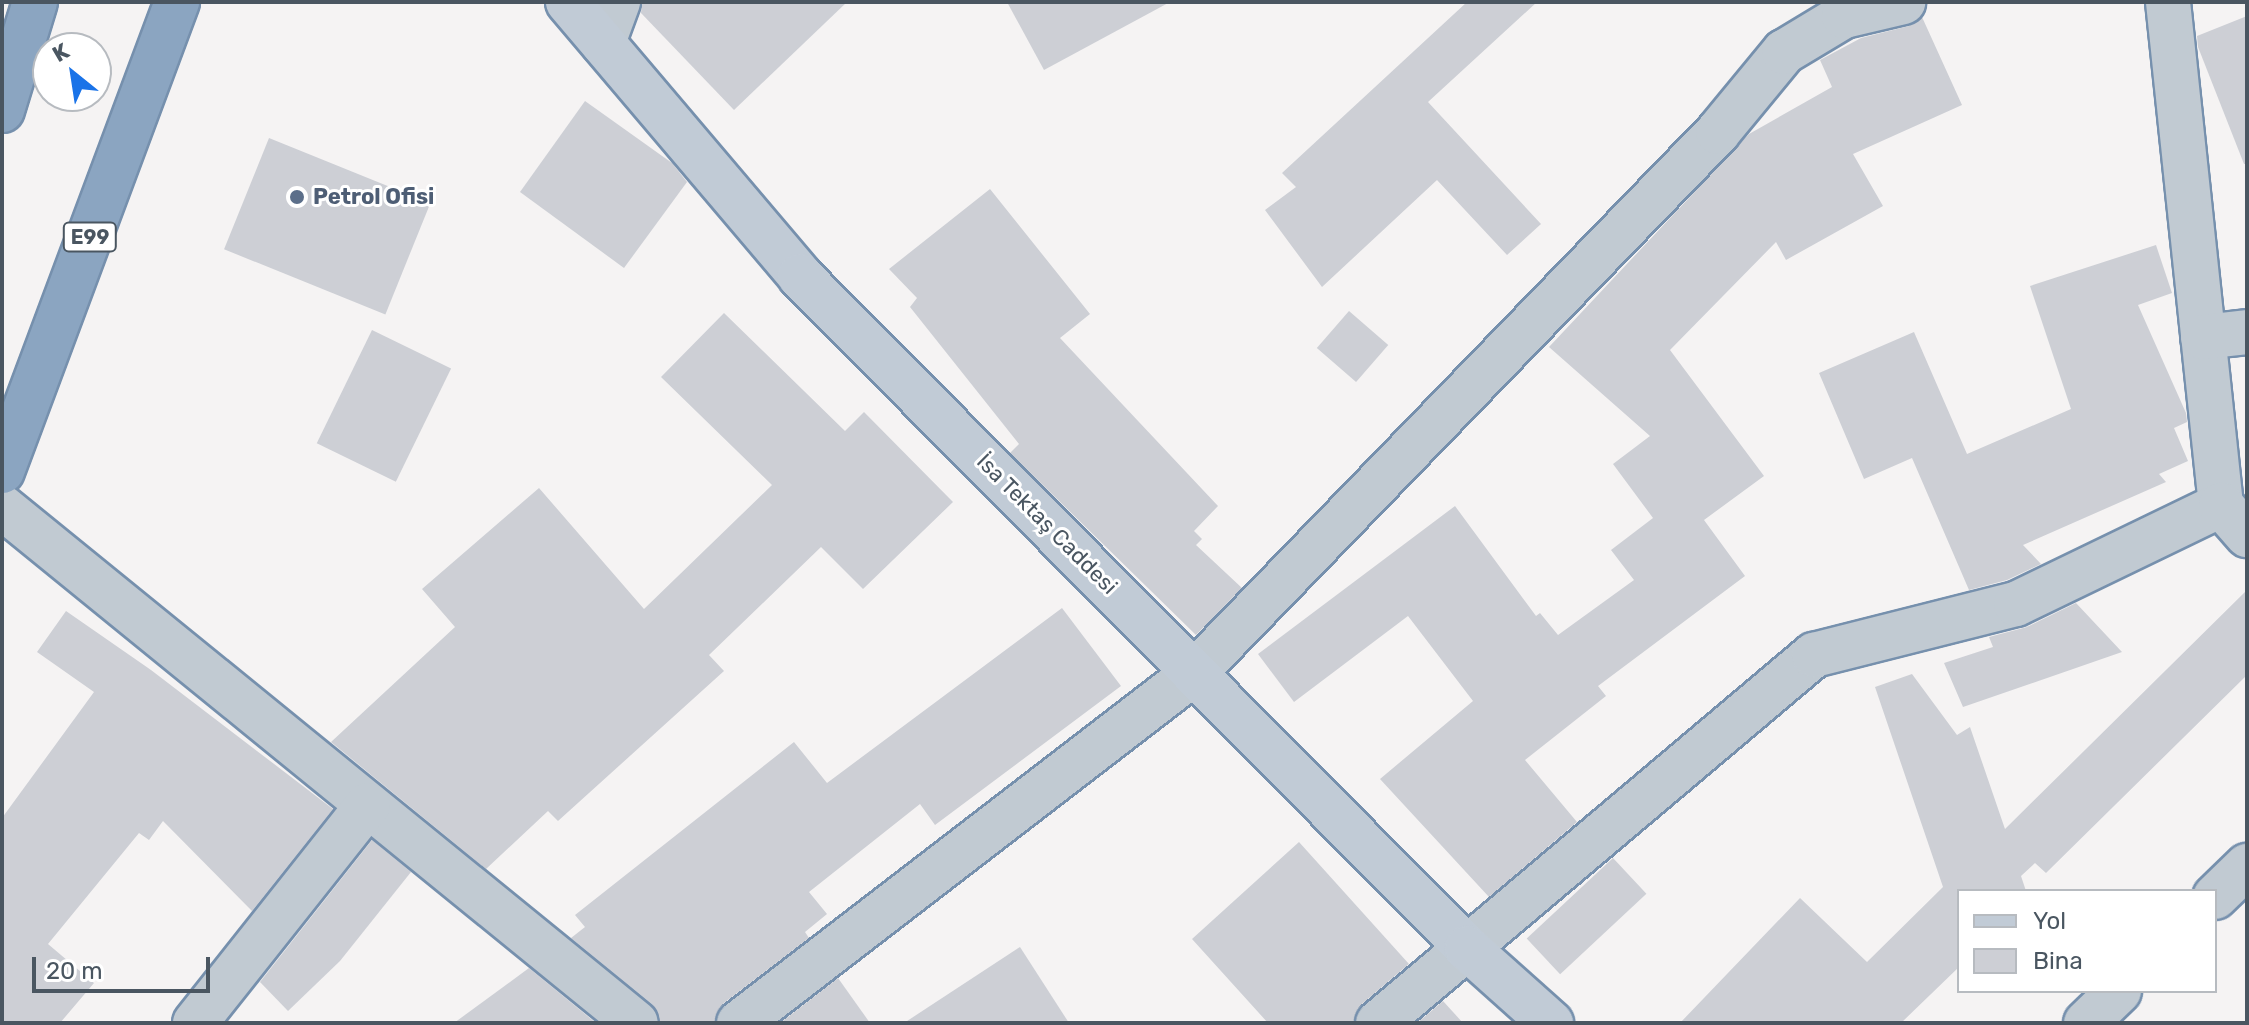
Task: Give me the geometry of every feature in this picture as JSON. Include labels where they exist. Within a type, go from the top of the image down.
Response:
[{"type":"highway","name":"E99","points":[[2,471],[177,2]]},
{"type":"highway","points":[[2,110],[23,8]]},
{"type":"street","name":"İsa Tektaş Caddesi","points":[[568,2],[800,276],[1467,948],[1551,1023]]},
{"type":"street","points":[[603,43],[618,2]]},
{"type":"street","points":[[739,1023],[1194,673],[1718,132],[1784,52],[1844,16],[1903,2]]},
{"type":"street","points":[[1378,1023],[1814,655],[2016,604],[2234,520],[2203,337],[2168,2]]},
{"type":"street","points":[[2203,337],[2247,332]]},
{"type":"street","points":[[2,507],[636,1023]]},
{"type":"street","points":[[195,1023],[368,805]]},
{"type":"street","points":[[2217,895],[2247,866]]},
{"type":"street","points":[[2086,1023],[2117,993]]},
{"type":"building","points":[[642,2],[847,2],[734,110],[641,13]]},
{"type":"building","points":[[1007,2],[1170,2],[1044,70]]},
{"type":"building","points":[[1467,2],[1537,2],[1428,102],[1541,224],[1507,255],[1437,180],[1322,287],[1265,210],[1296,187],[1282,173]]},
{"type":"building","points":[[2247,16],[2247,164],[2244,164],[2198,47],[2197,36]]},
{"type":"building","points":[[1922,17],[1962,105],[1853,154],[1883,206],[1786,260],[1776,242],[1670,350],[1764,476],[1704,520],[1745,576],[1598,686],[1606,696],[1525,760],[1577,822],[1489,897],[1380,779],[1473,701],[1408,616],[1294,702],[1258,654],[1455,506],[1536,616],[1540,613],[1558,635],[1634,580],[1611,550],[1653,518],[1613,464],[1650,436],[1549,347],[1749,134],[1832,87],[1820,60],[1861,38],[1909,26]]},
{"type":"building","points":[[585,101],[672,163],[687,182],[624,268],[520,192]]},
{"type":"building","points":[[269,138],[430,203],[385,314],[224,249]]},
{"type":"building","points":[[990,189],[1090,314],[1060,338],[1218,506],[1194,531],[1202,539],[1196,545],[1242,588],[1196,635],[1010,453],[1019,444],[910,307],[917,298],[889,269]]},
{"type":"building","points":[[2156,245],[2172,293],[2138,305],[2186,413],[2187,422],[2174,428],[2188,461],[2159,474],[2166,482],[2023,545],[2041,564],[2007,580],[1969,590],[1912,458],[1864,479],[1819,373],[1914,332],[1967,454],[2071,409],[2030,286]]},
{"type":"building","points":[[1349,311],[1388,345],[1356,382],[1317,348]]},
{"type":"building","points":[[724,313],[845,431],[864,412],[953,502],[863,589],[821,547],[709,655],[724,671],[558,821],[548,811],[486,869],[331,742],[455,627],[422,589],[539,488],[644,609],[772,485],[661,377]]},
{"type":"building","points":[[372,330],[451,369],[396,482],[317,443]]},
{"type":"building","points":[[2247,590],[2247,675],[2046,873],[2035,863],[2021,876],[2025,889],[1957,889],[1957,969],[1901,1023],[1680,1023],[1800,898],[1867,962],[1943,887],[1875,687],[1912,674],[1957,735],[1970,727],[2005,829]]},
{"type":"building","points":[[2076,603],[2122,652],[1963,707],[1944,663],[1993,647],[1989,637],[2027,627]]},
{"type":"building","points":[[1062,608],[1121,686],[935,825],[920,804],[809,892],[827,914],[805,932],[809,938],[724,1003],[715,1023],[660,1023],[652,1004],[571,938],[585,927],[575,915],[794,742],[827,783]]},
{"type":"building","points":[[66,611],[151,670],[333,809],[252,911],[163,821],[149,840],[139,833],[48,944],[94,983],[60,1023],[2,1023],[2,818],[94,692],[37,652]]},
{"type":"building","points":[[372,840],[411,872],[340,961],[288,1011],[260,982]]},
{"type":"building","points":[[1299,842],[1409,964],[1362,1004],[1354,1023],[1268,1023],[1192,939]]},
{"type":"building","points":[[1613,858],[1646,894],[1560,974],[1527,938]]},
{"type":"building","points":[[1020,947],[1069,1023],[904,1023]]},
{"type":"building","points":[[529,968],[596,1023],[454,1023]]},
{"type":"building","points":[[838,978],[870,1023],[780,1023]]},
{"type":"building","points":[[1443,1001],[1463,1023],[1417,1023]]},
{"type":"place","name":"Petrol Ofisi","points":[[297,197]]}]
